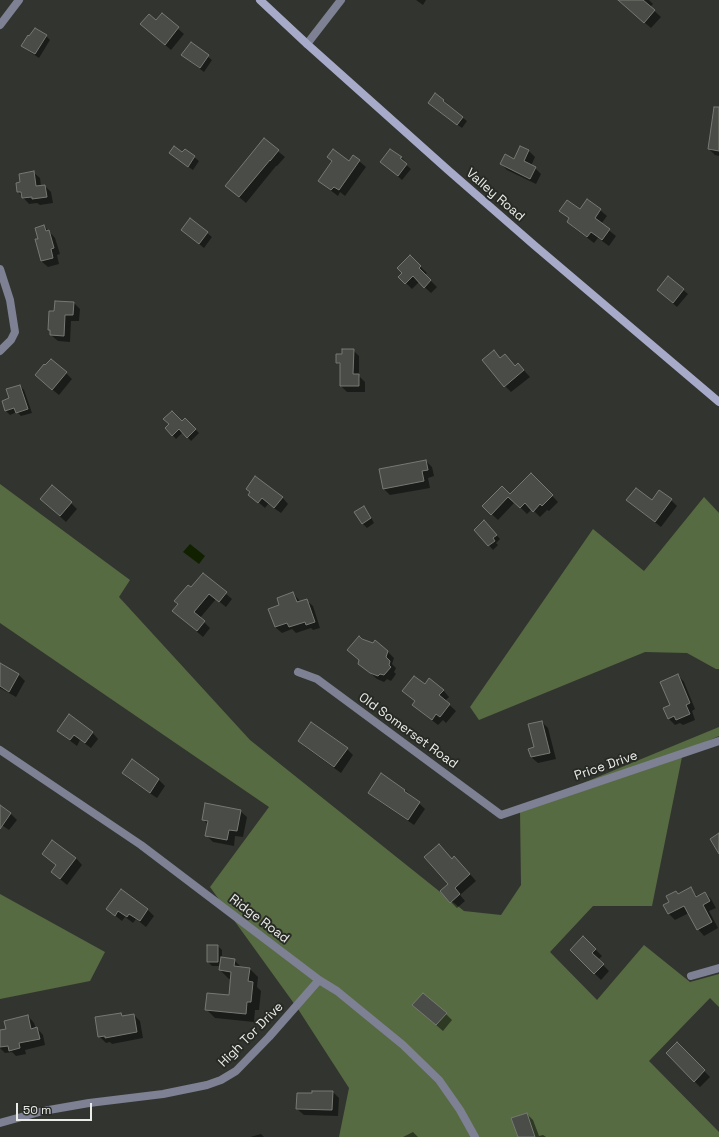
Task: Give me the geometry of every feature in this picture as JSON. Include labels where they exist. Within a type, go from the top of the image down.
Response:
[{"type":"main road","name":"Valley Road","points":[[260,0],[530,242],[719,402]]},
{"type":"street","points":[[0,26],[19,0]]},
{"type":"street","points":[[308,44],[341,0]]},
{"type":"street","points":[[0,269],[10,300],[15,332],[11,340],[0,351]]},
{"type":"street","name":"Old Somerset Road","points":[[298,672],[317,679],[501,815]]},
{"type":"street","name":"Price Drive","points":[[501,815],[719,740]]},
{"type":"street","name":"Ridge Road","points":[[0,750],[141,845],[320,980],[337,991],[402,1045],[439,1080],[460,1110],[475,1137]]},
{"type":"street","points":[[691,976],[719,968]]},
{"type":"street","name":"High Tor Drive","points":[[0,1122],[43,1111],[89,1103],[164,1094],[207,1085],[221,1080],[236,1071],[320,980]]},
{"type":"shaded area","points":[[0,484],[130,580],[119,597],[250,740],[464,911],[501,915],[521,885],[520,809],[719,727],[719,736],[683,752],[652,906],[593,906],[550,952],[597,1000],[644,945],[690,982],[719,974],[719,1007],[710,998],[649,1061],[719,1132],[719,1137],[339,1137],[349,1088],[298,1009],[210,887],[269,807],[0,623]]},
{"type":"shaded area","points":[[704,497],[719,513],[719,669],[716,669],[687,653],[645,652],[479,720],[470,707],[593,529],[644,571]]},
{"type":"shaded area","points":[[190,544],[205,556],[199,564],[183,552]]},
{"type":"shaded area","points":[[0,894],[105,952],[90,981],[0,999]]},
{"type":"building","points":[[618,0],[643,0],[655,10],[644,23]]},
{"type":"building","points":[[162,13],[179,27],[165,45],[140,24],[149,14],[156,20]]},
{"type":"building","points":[[35,28],[47,35],[35,54],[21,46],[28,35],[29,36]]},
{"type":"building","points":[[191,42],[209,55],[200,68],[181,55]]},
{"type":"building","points":[[435,93],[463,117],[457,125],[428,103]]},
{"type":"building","points":[[714,107],[719,107],[719,151],[708,149]]},
{"type":"building","points":[[264,138],[279,150],[239,197],[225,186]]},
{"type":"building","points":[[174,146],[182,152],[185,149],[195,156],[188,167],[169,153]]},
{"type":"building","points":[[520,146],[529,150],[524,161],[536,167],[530,179],[500,164],[505,154],[514,159]]},
{"type":"building","points":[[333,149],[349,161],[353,155],[360,160],[339,190],[334,187],[331,190],[318,181],[332,161],[327,157]]},
{"type":"building","points":[[390,149],[402,157],[400,158],[407,164],[398,176],[380,162]]},
{"type":"building","points":[[34,171],[36,186],[45,185],[47,197],[32,199],[32,197],[22,198],[21,192],[17,192],[16,183],[20,182],[19,174]]},
{"type":"building","points":[[587,199],[601,209],[595,218],[610,229],[602,240],[591,232],[587,237],[567,222],[569,218],[559,211],[567,200],[580,209]]},
{"type":"building","points":[[190,218],[208,232],[199,244],[181,230]]},
{"type":"building","points":[[44,225],[46,231],[49,230],[54,248],[51,249],[53,258],[41,261],[35,239],[38,239],[35,228]]},
{"type":"building","points":[[410,255],[421,266],[419,268],[431,280],[424,288],[413,276],[405,284],[398,277],[402,273],[397,268]]},
{"type":"building","points":[[668,276],[684,289],[673,303],[657,290]]},
{"type":"building","points":[[55,301],[74,302],[73,315],[65,315],[64,336],[50,335],[50,330],[48,330],[49,311],[54,311]]},
{"type":"building","points":[[342,349],[354,349],[353,374],[359,374],[359,386],[340,386],[340,363],[336,363],[336,354],[342,354]]},
{"type":"building","points":[[494,350],[500,358],[505,354],[515,366],[518,363],[524,370],[504,387],[482,360]]},
{"type":"building","points":[[51,359],[67,372],[52,390],[35,375],[44,364],[45,365]]},
{"type":"building","points":[[20,385],[28,409],[16,413],[14,408],[5,411],[2,401],[9,398],[6,389]]},
{"type":"building","points":[[172,411],[182,421],[185,418],[196,429],[187,438],[179,429],[172,436],[165,428],[169,424],[163,419]]},
{"type":"building","points":[[426,460],[428,470],[422,471],[424,481],[383,489],[379,469]]},
{"type":"building","points":[[531,473],[553,495],[542,506],[540,504],[533,512],[525,503],[520,508],[508,497],[491,515],[482,506],[502,486],[510,494]]},
{"type":"building","points":[[255,476],[283,497],[274,508],[262,498],[258,503],[248,495],[250,492],[246,489]]},
{"type":"building","points":[[52,485],[72,502],[60,516],[40,499]]},
{"type":"building","points":[[636,488],[652,500],[659,490],[672,499],[655,522],[626,500]]},
{"type":"building","points":[[364,506],[371,518],[362,524],[354,512]]},
{"type":"building","points":[[484,520],[497,535],[493,538],[495,541],[488,546],[474,530]]},
{"type":"building","points":[[203,573],[227,592],[219,602],[209,594],[194,612],[205,621],[197,631],[172,611],[178,604],[174,601],[188,585],[191,587]]},
{"type":"building","points":[[293,592],[297,602],[307,599],[315,622],[306,625],[305,622],[289,627],[287,623],[275,627],[268,609],[279,605],[277,598]]},
{"type":"building","points":[[359,636],[362,639],[373,643],[375,640],[388,651],[386,657],[390,661],[389,665],[391,667],[384,675],[380,674],[378,676],[370,673],[358,664],[359,660],[347,650]]},
{"type":"building","points":[[0,663],[19,674],[9,692],[0,686]]},
{"type":"building","points":[[678,674],[690,703],[686,705],[690,714],[676,720],[674,716],[668,719],[663,708],[670,705],[660,682]]},
{"type":"building","points":[[414,676],[425,684],[429,678],[444,690],[439,695],[450,704],[440,717],[436,714],[432,720],[412,705],[415,701],[402,691]]},
{"type":"building","points":[[69,714],[93,732],[85,743],[74,735],[70,740],[57,731]]},
{"type":"building","points":[[542,721],[550,753],[531,757],[528,749],[534,747],[528,724]]},
{"type":"building","points":[[311,722],[348,748],[334,767],[298,741]]},
{"type":"building","points":[[132,759],[159,779],[150,793],[122,773]]},
{"type":"building","points":[[381,773],[420,802],[408,820],[368,793]]},
{"type":"building","points":[[205,803],[241,810],[237,831],[229,830],[227,840],[205,836],[208,821],[202,820]]},
{"type":"building","points":[[0,805],[11,813],[0,829]]},
{"type":"building","points":[[719,833],[719,854],[710,839]]},
{"type":"building","points":[[52,840],[76,858],[60,879],[51,872],[56,865],[42,854]]},
{"type":"building","points":[[439,844],[452,859],[454,856],[470,874],[455,888],[460,894],[450,903],[440,891],[448,884],[424,857]]},
{"type":"building","points":[[691,887],[696,897],[705,892],[710,901],[703,905],[712,922],[697,930],[684,906],[668,914],[663,905],[669,902],[666,896],[676,891],[678,894]]},
{"type":"building","points":[[121,889],[148,909],[140,921],[129,914],[127,917],[118,911],[115,916],[106,909]]},
{"type":"building","points":[[583,936],[596,949],[592,953],[604,964],[594,974],[570,950]]},
{"type":"building","points":[[207,945],[218,945],[218,962],[207,962]]},
{"type":"building","points":[[221,957],[235,959],[234,966],[250,968],[248,981],[253,982],[251,1002],[247,1002],[246,1014],[205,1010],[207,993],[229,995],[231,972],[219,970]]},
{"type":"building","points":[[423,993],[447,1013],[436,1025],[412,1005]]},
{"type":"building","points":[[121,1013],[122,1016],[134,1014],[137,1032],[105,1038],[105,1036],[98,1037],[95,1017]]},
{"type":"building","points":[[28,1015],[31,1029],[37,1027],[40,1039],[19,1043],[20,1048],[9,1051],[8,1046],[0,1047],[0,1030],[6,1029],[4,1021]]},
{"type":"building","points":[[677,1042],[705,1070],[694,1082],[666,1053]]},
{"type":"building","points":[[312,1091],[333,1091],[332,1110],[296,1109],[297,1093],[312,1093]]},
{"type":"building","points":[[527,1113],[535,1137],[518,1137],[511,1118]]}]
